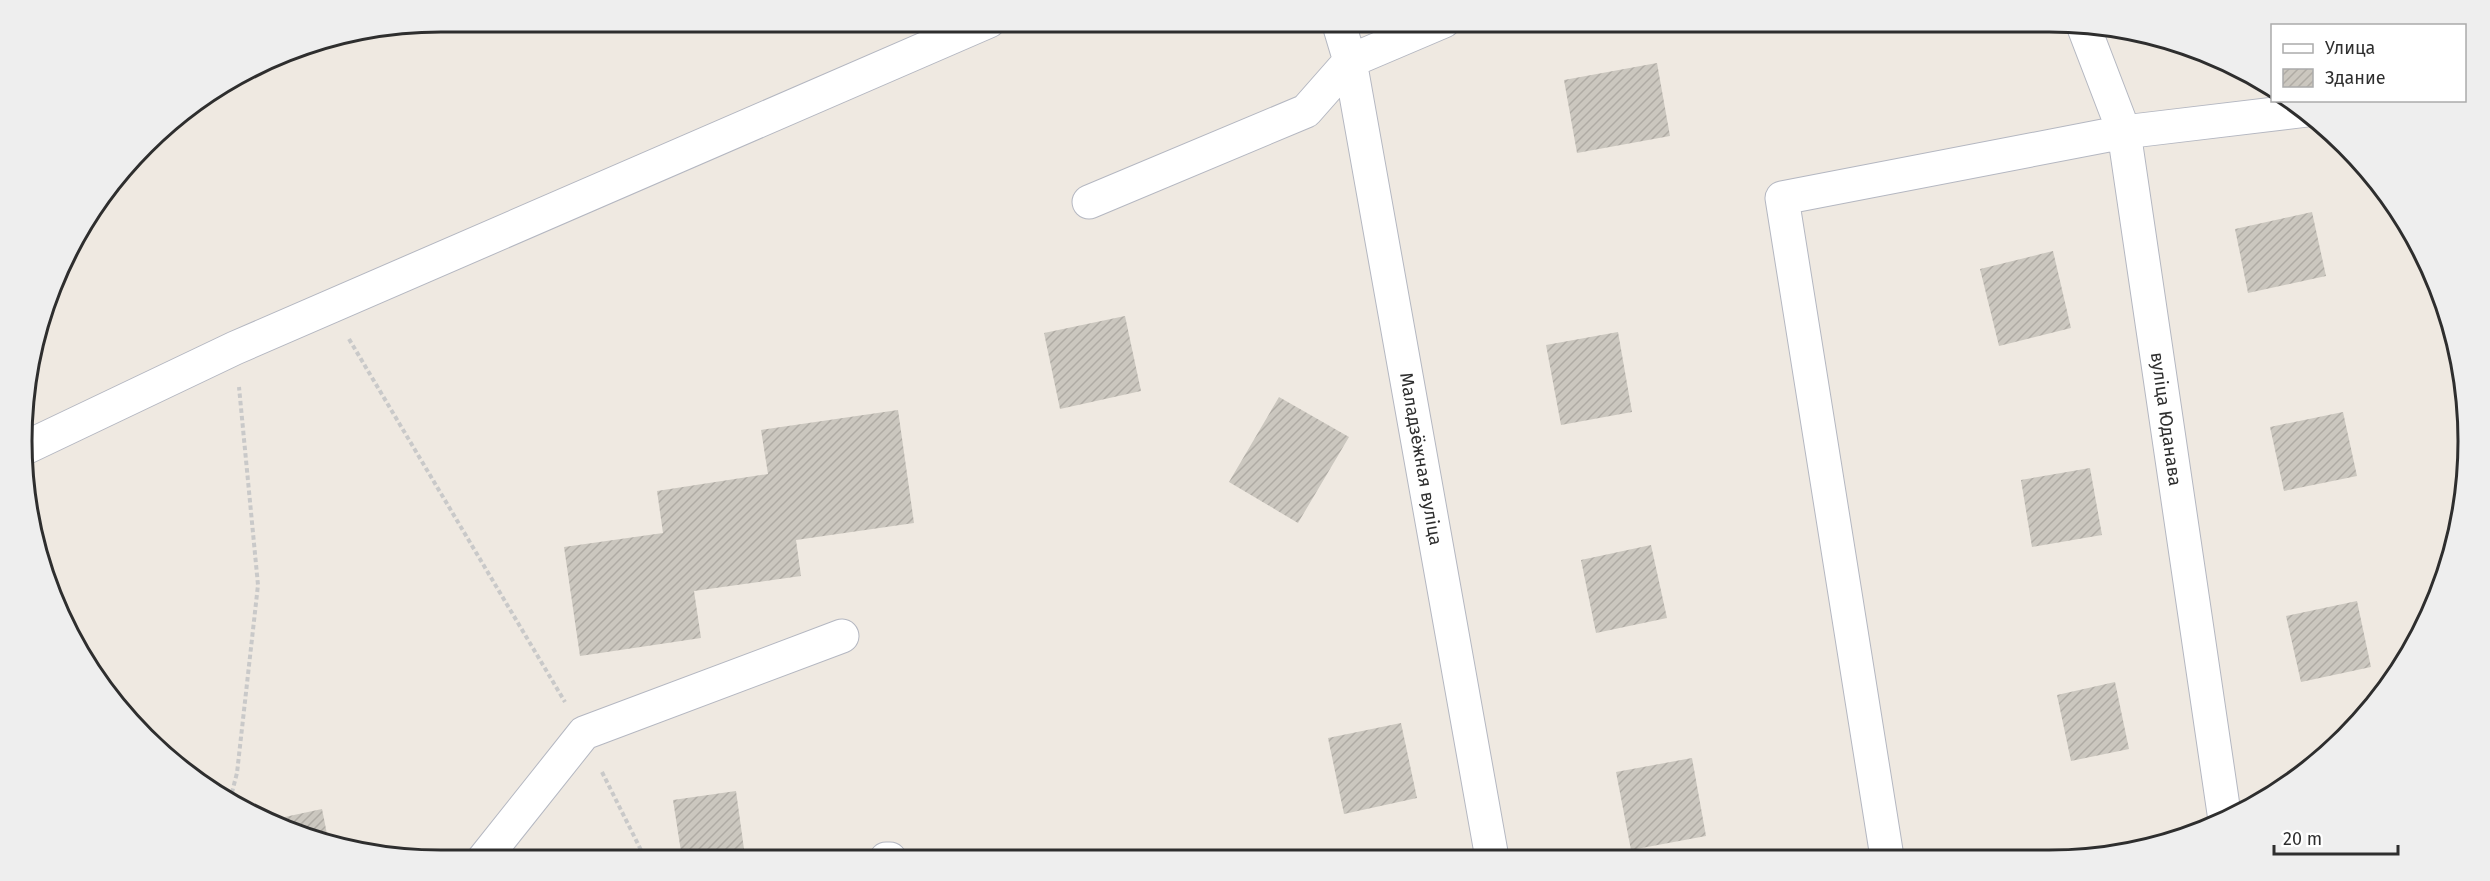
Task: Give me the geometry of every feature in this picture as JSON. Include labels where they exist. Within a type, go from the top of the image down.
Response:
[{"type":"street","points":[[32,444],[235,348],[964,32]]},
{"type":"street","name":"Маладзёжная вуліца","points":[[1341,32],[1350,61],[1491,850]]},
{"type":"street","points":[[1089,202],[1306,111],[1350,61],[1418,32]]},
{"type":"street","name":"вуліца Юданава","points":[[2086,33],[2124,132],[2224,810]]},
{"type":"street","points":[[1886,850],[1782,198],[2124,132],[2292,112]]},
{"type":"street","points":[[491,850],[584,734],[842,636]]},
{"type":"path","points":[[330,307],[584,734],[641,850]]},
{"type":"path","points":[[232,793],[237,773],[258,585],[235,348]]},
{"type":"building","points":[[1657,63],[1670,136],[1577,153],[1564,80]]},
{"type":"building","points":[[2312,212],[2326,276],[2248,293],[2235,229]]},
{"type":"building","points":[[2053,251],[2071,328],[1999,346],[1980,269]]},
{"type":"building","points":[[1125,316],[1141,391],[1060,409],[1044,333]]},
{"type":"building","points":[[1618,332],[1632,412],[1561,425],[1546,345]]},
{"type":"building","points":[[1279,397],[1349,437],[1298,523],[1229,482]]},
{"type":"building","points":[[898,410],[914,523],[796,540],[801,576],[694,591],[701,638],[580,656],[564,547],[663,533],[657,491],[768,474],[761,430]]},
{"type":"building","points":[[2343,412],[2357,476],[2284,491],[2270,427]]},
{"type":"building","points":[[2090,468],[2102,535],[2032,547],[2021,480]]},
{"type":"building","points":[[1651,545],[1667,618],[1596,633],[1581,560]]},
{"type":"building","points":[[2357,601],[2371,667],[2301,682],[2286,616]]},
{"type":"building","points":[[2115,682],[2129,749],[2071,761],[2057,695]]},
{"type":"building","points":[[1401,723],[1417,798],[1344,814],[1328,738]]},
{"type":"building","points":[[1692,758],[1706,836],[1631,850],[1616,772]]},
{"type":"building","points":[[736,791],[744,849],[681,850],[673,800]]},
{"type":"building","points":[[322,809],[327,834],[309,828],[283,817]]}]
